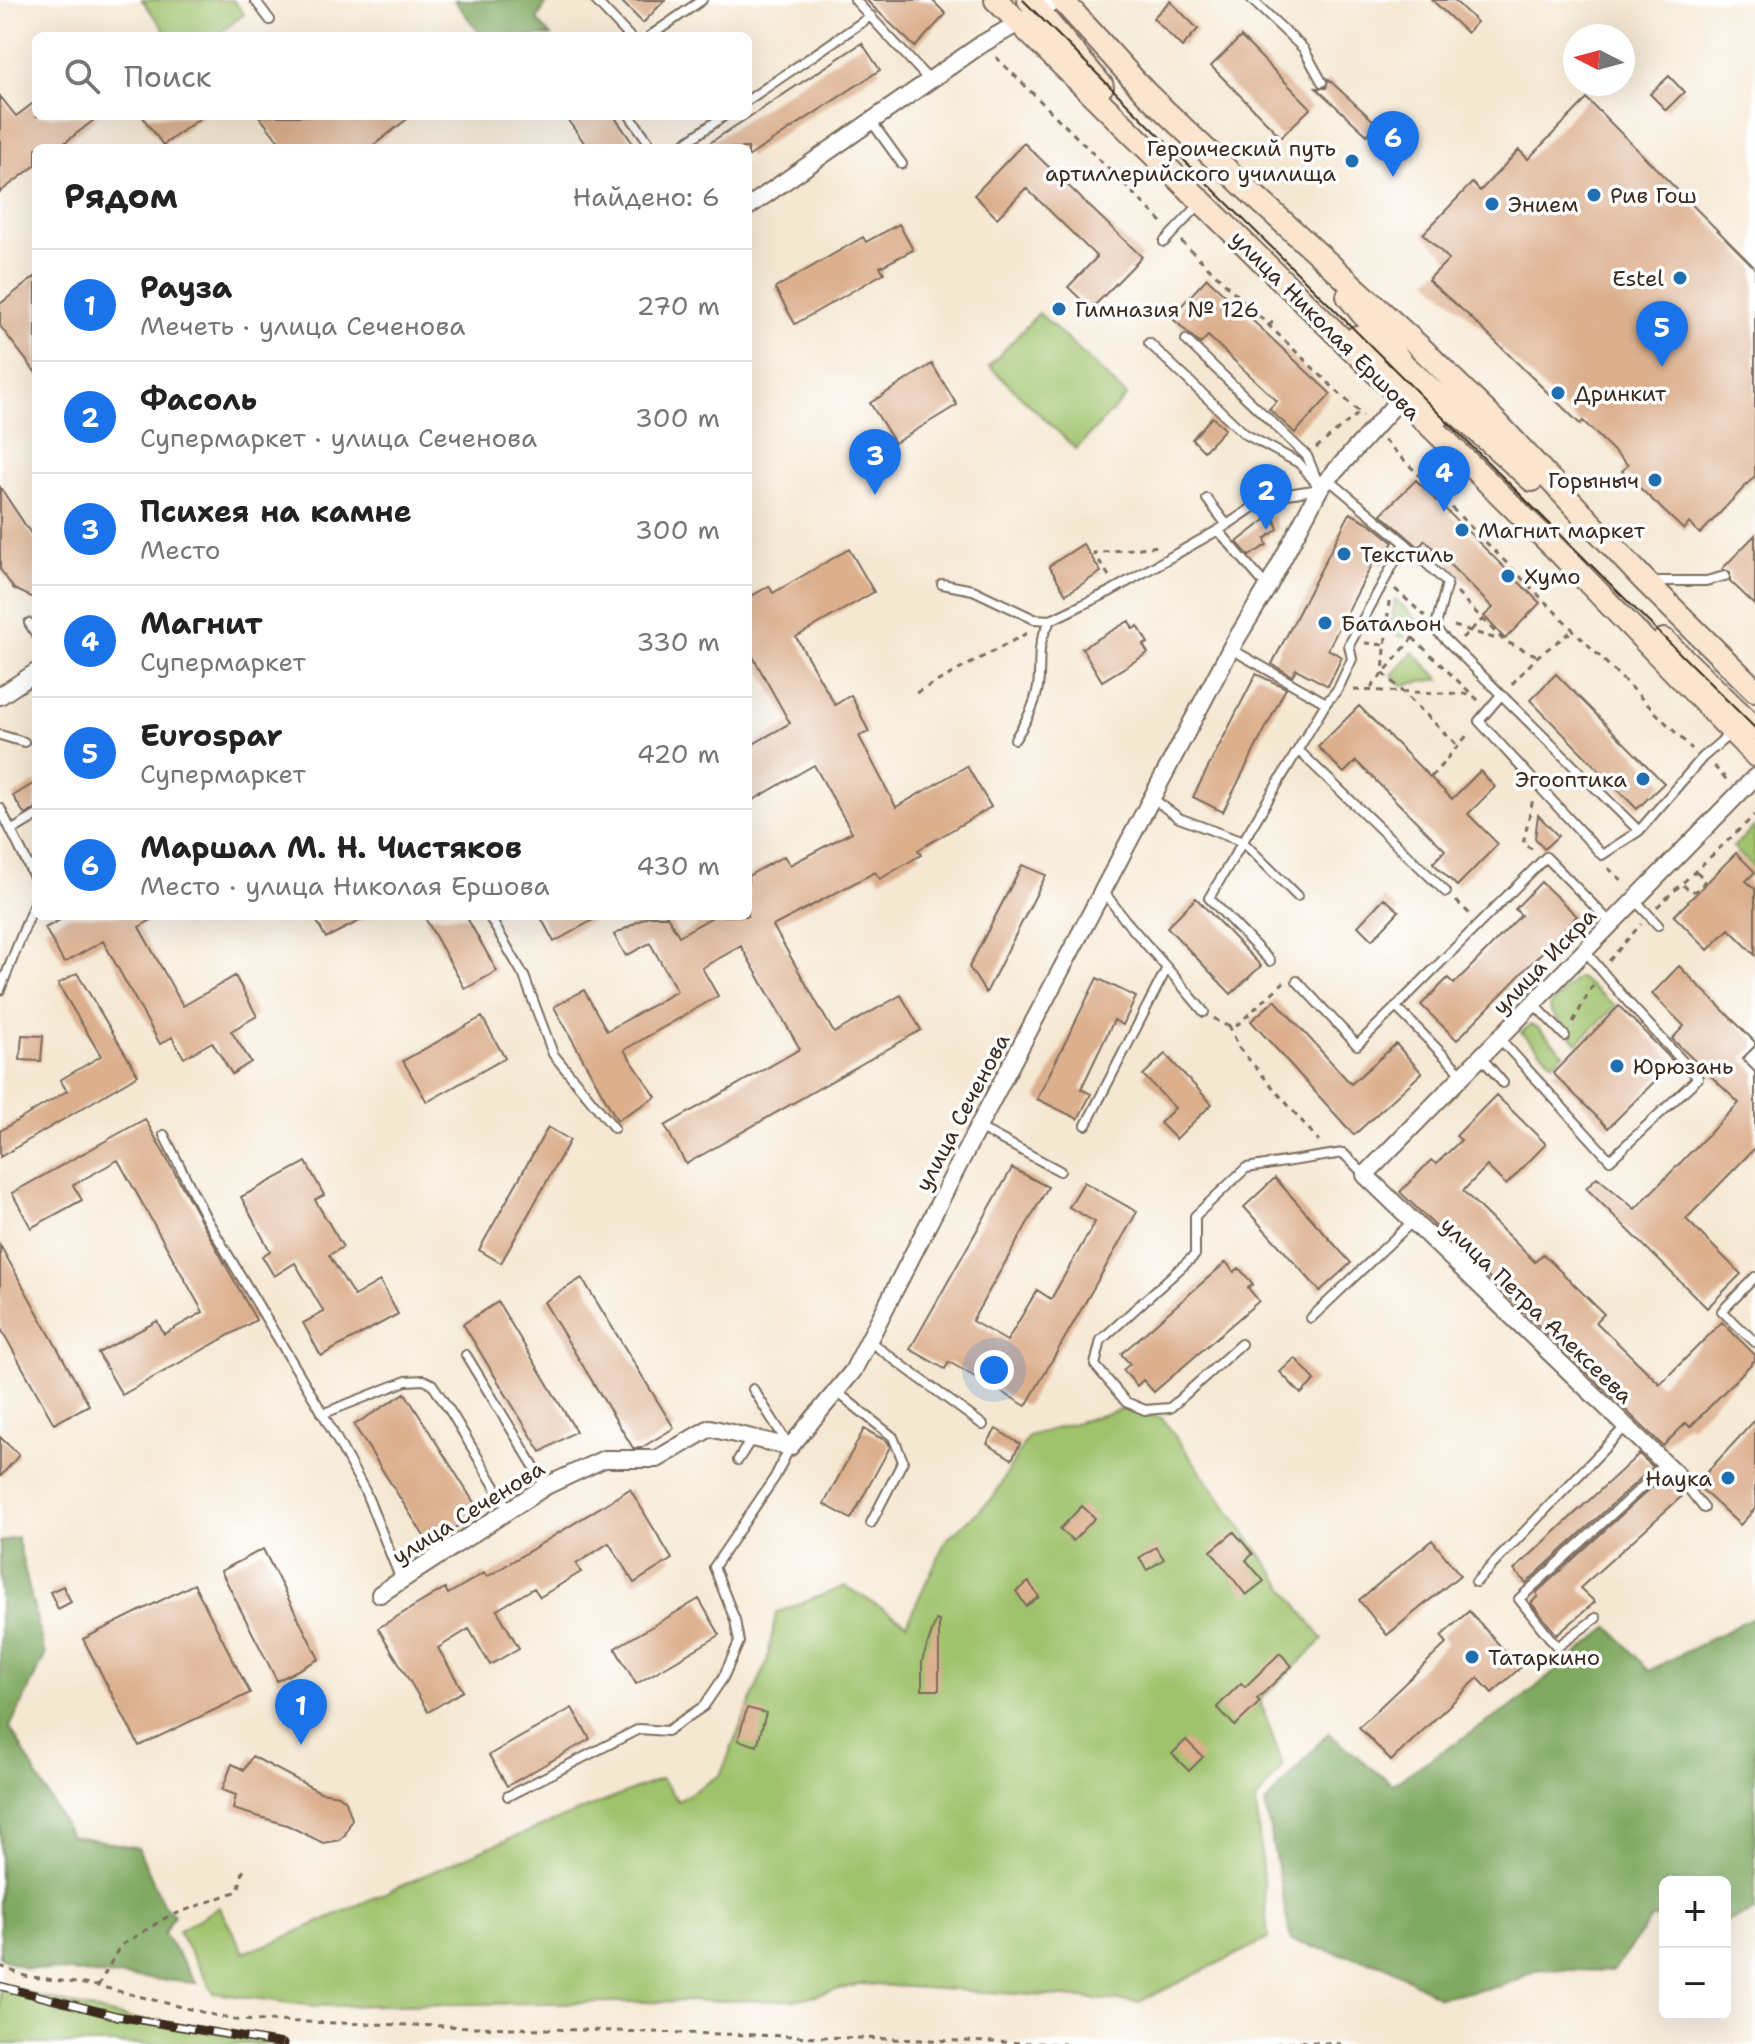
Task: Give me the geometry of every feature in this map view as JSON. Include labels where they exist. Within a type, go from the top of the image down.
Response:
[{"type":"main road","name":"улица Николая Ершова","points":[[996,0],[1400,399],[1744,730],[1755,755]]},
{"type":"main road","name":"улица Николая Ершова","points":[[1043,2],[1299,236],[1404,365],[1645,581]]},
{"type":"main road","points":[[1043,2],[1205,205],[1398,373],[1562,555]]},
{"type":"main road","points":[[1645,581],[1755,690]]},
{"type":"main road","points":[[1645,581],[1755,714]]},
{"type":"street","points":[[752,204],[1019,22],[1043,2]]},
{"type":"street","name":"улица Сеченова","points":[[380,1594],[546,1486],[604,1459],[657,1459],[710,1428],[790,1447],[853,1371],[1231,648],[1324,484],[1400,399]]},
{"type":"street","points":[[0,696],[32,675]]},
{"type":"street","name":"улица Искра","points":[[1365,1175],[1755,777]]},
{"type":"street","name":"улица Петра Алексеева","points":[[1365,1175],[1679,1477]]},
{"type":"lane","points":[[255,0],[270,20]]},
{"type":"lane","points":[[595,0],[625,32]]},
{"type":"lane","points":[[656,32],[702,0]]},
{"type":"lane","points":[[855,0],[929,81]]},
{"type":"lane","points":[[1252,0],[1303,48],[1322,82]]},
{"type":"lane","points":[[752,97],[871,16]]},
{"type":"lane","points":[[633,120],[650,144]]},
{"type":"lane","points":[[684,144],[718,120]]},
{"type":"lane","points":[[871,121],[902,164]]},
{"type":"lane","points":[[1164,242],[1205,205]]},
{"type":"lane","points":[[1186,340],[1307,456],[1324,484]]},
{"type":"lane","points":[[1149,343],[1245,434],[1299,463],[1405,543],[1447,583],[1435,629],[1639,831]]},
{"type":"lane","points":[[942,584],[973,590],[1034,619],[1051,620],[1111,591],[1223,528],[1268,497],[1324,484]]},
{"type":"lane","points":[[1207,499],[1223,528],[1262,581],[1269,585]]},
{"type":"lane","points":[[1270,961],[1209,898],[1326,703],[1338,689],[1352,659],[1350,642],[1405,543]]},
{"type":"lane","points":[[1645,581],[1706,581],[1725,576]]},
{"type":"lane","points":[[1015,739],[1028,718],[1038,687],[1037,659],[1041,636],[1051,620]]},
{"type":"lane","points":[[29,623],[32,628]]},
{"type":"lane","points":[[1231,648],[1326,703]]},
{"type":"lane","points":[[1501,695],[1479,721],[1602,855],[1639,831],[1702,758],[1744,730]]},
{"type":"lane","points":[[0,735],[24,742]]},
{"type":"lane","points":[[1299,751],[1446,892]]},
{"type":"lane","points":[[1152,798],[1179,818],[1243,842],[1297,896]]},
{"type":"lane","points":[[0,808],[32,873]]},
{"type":"lane","points":[[11,831],[32,818]]},
{"type":"lane","points":[[1297,981],[1357,1045],[1546,857],[1612,923]]},
{"type":"lane","points":[[1104,892],[1204,1012]]},
{"type":"lane","points":[[1635,900],[1658,925]]},
{"type":"lane","points":[[0,990],[32,909]]},
{"type":"lane","points":[[491,920],[524,976],[553,1054],[614,1128]]},
{"type":"lane","points":[[1499,1038],[1610,1160],[1698,1078],[1585,951]]},
{"type":"lane","points":[[1086,1125],[1167,968]]},
{"type":"lane","points":[[1533,1003],[1565,1036]]},
{"type":"lane","points":[[1396,1007],[1463,1075]]},
{"type":"lane","points":[[1481,1057],[1503,1083]]},
{"type":"lane","points":[[978,1127],[1060,1171]]},
{"type":"lane","points":[[164,1135],[206,1218],[322,1412],[365,1491],[402,1580]]},
{"type":"lane","points":[[1241,1344],[1170,1408],[1145,1410],[1126,1402],[1095,1365],[1101,1340],[1195,1255],[1195,1216],[1246,1168],[1343,1153],[1365,1175]]},
{"type":"lane","points":[[1311,1318],[1413,1221]]},
{"type":"lane","points":[[1755,1277],[1722,1311],[1755,1342]]},
{"type":"lane","points":[[869,1341],[983,1425]]},
{"type":"lane","points":[[466,1355],[546,1486]]},
{"type":"lane","points":[[322,1412],[406,1381],[424,1380],[432,1384],[509,1510]]},
{"type":"lane","points":[[508,1796],[639,1729],[667,1731],[704,1706],[723,1678],[739,1642],[735,1620],[714,1567],[775,1477],[790,1447],[753,1389]]},
{"type":"lane","points":[[836,1391],[871,1416],[893,1437],[903,1461],[871,1523]]},
{"type":"lane","points":[[1476,1582],[1626,1426]]},
{"type":"lane","points":[[738,1460],[752,1438]]},
{"type":"lane","points":[[1596,1618],[1557,1647],[1519,1599],[1665,1466]]},
{"type":"lane","points":[[1679,1477],[1704,1508]]},
{"type":"path","points":[[1104,182],[1112,173]]},
{"type":"path","points":[[1247,305],[1255,297]]},
{"type":"path","points":[[1269,326],[1276,318]]},
{"type":"path","points":[[1447,583],[1504,641]]},
{"type":"path","points":[[1383,673],[1390,584],[1428,619],[1442,601]]},
{"type":"path","points":[[1453,647],[1483,619]]},
{"type":"path","points":[[916,693],[1051,620]]},
{"type":"path","points":[[1437,621],[1504,641],[1538,656]]},
{"type":"path","points":[[1369,690],[1420,628]]},
{"type":"path","points":[[1501,695],[1538,656],[1572,631]]},
{"type":"path","points":[[1413,638],[1488,711]]},
{"type":"path","points":[[1350,642],[1385,645]]},
{"type":"path","points":[[1383,673],[1458,746]]},
{"type":"path","points":[[1338,689],[1470,694]]},
{"type":"path","points":[[1431,777],[1479,721]]},
{"type":"path","points":[[1541,789],[1535,791],[1523,844],[1546,857]]},
{"type":"path","points":[[1681,884],[1691,892],[1700,889],[1705,880],[1696,871]]},
{"type":"path","points":[[1446,892],[1480,923]]},
{"type":"path","points":[[1204,1012],[1223,1025],[1237,1025],[1291,977],[1297,981]]},
{"type":"path","points":[[1229,1025],[1239,1048],[1331,1155]]},
{"type":"path","points":[[98,1986],[120,1946],[167,1917],[238,1891],[244,1868]]},
{"type":"path","points":[[0,1966],[25,1976],[98,1986],[234,2020],[1065,2044]]},
{"type":"path","points":[[1276,2044],[1295,2041],[1341,2044]]},
{"type":"green space","points":[[142,0],[233,0],[244,14],[221,32],[166,32]]},
{"type":"green space","points":[[454,0],[548,0],[537,20],[548,32],[479,32]]},
{"type":"green space","points":[[1039,313],[1127,396],[1076,449],[989,366]]},
{"type":"green space","points":[[1395,599],[1416,619],[1403,638],[1390,631]]},
{"type":"green space","points":[[1413,652],[1440,679],[1402,685],[1392,675]]},
{"type":"green space","points":[[1755,826],[1755,869],[1733,847]]},
{"type":"green space","points":[[1580,978],[1616,1006],[1577,1043],[1551,1012],[1550,1005],[1575,979]]},
{"type":"green space","points":[[1530,1025],[1537,1027],[1564,1053],[1553,1063],[1521,1032]]},
{"type":"green space","points":[[1126,1408],[1162,1418],[1323,1640],[1260,1700],[1283,1766],[1256,1801],[1268,1939],[1139,2002],[861,1984],[795,2000],[314,2006],[214,1993],[178,1931],[219,1907],[244,1952],[270,1944],[484,1849],[661,1779],[678,1801],[721,1774],[767,1662],[776,1613],[845,1586],[907,1623],[946,1540],[993,1498],[1028,1436]]},
{"type":"green space","points":[[17,1537],[45,1656],[10,1727],[70,1835],[138,1848],[163,1904],[174,1915],[164,1934],[197,1983],[25,1968],[0,1957],[0,1542]]},
{"type":"green space","points":[[1755,1616],[1755,1911],[1731,1920],[1731,1876],[1659,1876],[1659,1919],[1652,1918],[1613,1971],[1539,1969],[1502,1986],[1439,1997],[1384,1965],[1291,1941],[1265,1804],[1328,1733],[1392,1784],[1514,1705],[1610,1627],[1649,1671]]},
{"type":"green space","points":[[0,1986],[117,2016],[283,2044],[0,2044]]},
{"type":"building","points":[[620,0],[665,0],[643,23]]},
{"type":"building","points":[[866,0],[932,0],[946,14],[915,47]]},
{"type":"building","points":[[1432,0],[1454,0],[1477,22],[1467,33]]},
{"type":"building","points":[[1170,1],[1198,29],[1182,47],[1153,18]]},
{"type":"building","points":[[1241,37],[1311,108],[1281,137],[1211,66]]},
{"type":"building","points":[[862,43],[880,70],[752,154],[752,144],[708,144],[745,120],[752,120],[752,115]]},
{"type":"building","points":[[1669,76],[1684,92],[1666,110],[1650,94]]},
{"type":"building","points":[[1328,79],[1377,124],[1367,135],[1316,88],[1326,88]]},
{"type":"building","points":[[0,96],[16,116],[32,104],[32,120],[94,120],[63,144],[32,144],[32,168],[0,192]]},
{"type":"building","points":[[1587,99],[1755,268],[1755,476],[1700,534],[1689,523],[1684,530],[1622,471],[1628,465],[1583,421],[1580,424],[1428,280],[1449,259],[1423,234],[1472,183],[1480,191],[1519,150],[1528,159]]},
{"type":"building","points":[[145,120],[197,120],[164,144]]},
{"type":"building","points":[[262,120],[406,120],[375,144],[281,144]]},
{"type":"building","points":[[568,120],[617,120],[633,144],[585,144]]},
{"type":"building","points":[[1024,143],[1142,257],[1091,309],[1068,287],[1097,257],[1026,188],[997,218],[974,195]]},
{"type":"building","points":[[899,224],[913,250],[880,267],[884,273],[795,324],[775,288],[863,237],[866,242]]},
{"type":"building","points":[[1207,278],[1331,394],[1295,433],[1269,409],[1277,401],[1208,336],[1200,344],[1171,317]]},
{"type":"building","points":[[32,279],[32,368],[0,326],[0,304]]},
{"type":"building","points":[[932,364],[957,405],[895,443],[870,403]]},
{"type":"building","points":[[1212,417],[1225,429],[1204,451],[1192,439]]},
{"type":"building","points":[[1416,480],[1540,603],[1505,639],[1484,616],[1493,608],[1425,540],[1419,547],[1381,514]]},
{"type":"building","points":[[0,487],[32,535],[32,597],[14,589],[0,569]]},
{"type":"building","points":[[1350,513],[1371,524],[1393,542],[1381,565],[1374,561],[1328,649],[1342,657],[1328,686],[1296,669],[1292,676],[1272,664]]},
{"type":"building","points":[[1273,514],[1278,529],[1265,539],[1267,545],[1249,556],[1237,542]]},
{"type":"building","points":[[1755,535],[1755,605],[1730,581],[1730,572],[1722,569]]},
{"type":"building","points":[[1083,544],[1101,572],[1066,594],[1049,566]]},
{"type":"building","points":[[849,549],[874,592],[796,637],[835,705],[851,695],[869,732],[859,736],[896,807],[967,766],[991,807],[918,850],[921,855],[880,879],[875,872],[773,926],[834,1033],[901,995],[921,1030],[686,1164],[665,1126],[800,1049],[741,946],[702,968],[718,996],[624,1050],[656,1097],[617,1120],[554,1007],[584,990],[607,1031],[677,991],[650,943],[626,956],[614,935],[641,920],[669,920],[679,936],[707,920],[752,920],[752,874],[784,856],[790,865],[852,832],[814,765],[752,801],[752,745],[790,723],[752,655],[752,596],[769,586],[773,593]]},
{"type":"building","points":[[1129,621],[1133,629],[1138,626],[1148,643],[1143,645],[1148,653],[1102,681],[1082,648]]},
{"type":"building","points":[[1256,674],[1286,688],[1223,812],[1193,797]]},
{"type":"building","points":[[1556,674],[1664,783],[1637,809],[1530,700]]},
{"type":"building","points":[[1359,706],[1452,799],[1480,771],[1495,787],[1468,814],[1498,844],[1457,886],[1433,863],[1445,850],[1356,761],[1344,773],[1318,747]]},
{"type":"building","points":[[32,784],[32,811],[25,815],[13,796]]},
{"type":"building","points":[[1538,815],[1558,836],[1544,849],[1535,838]]},
{"type":"building","points":[[1736,853],[1755,872],[1746,881],[1755,889],[1755,955],[1729,929],[1708,950],[1674,916]]},
{"type":"building","points":[[1022,865],[1046,875],[986,993],[969,967]]},
{"type":"building","points":[[1541,882],[1577,916],[1457,1040],[1421,1005],[1448,978],[1454,984],[1521,915],[1515,909]]},
{"type":"building","points":[[1196,898],[1261,966],[1231,994],[1167,927]]},
{"type":"building","points":[[1384,898],[1399,911],[1372,940],[1358,926]]},
{"type":"building","points":[[60,920],[151,920],[139,927],[183,1006],[235,976],[257,1016],[231,1031],[251,1062],[232,1074],[212,1042],[184,1058],[172,1037],[160,1044],[103,941],[64,963],[45,928]]},
{"type":"building","points":[[316,920],[361,920],[326,938]]},
{"type":"building","points":[[426,920],[468,920],[497,971],[465,989]]},
{"type":"building","points":[[542,920],[593,920],[554,942]]},
{"type":"building","points":[[1679,966],[1755,1042],[1755,1046],[1742,1059],[1755,1072],[1755,1148],[1686,1219],[1741,1274],[1707,1308],[1586,1188],[1597,1177],[1635,1209],[1739,1103],[1672,1039],[1684,1026],[1652,994]]},
{"type":"building","points":[[77,973],[138,1075],[0,1157],[0,1131],[67,1091],[60,1080],[101,1056],[58,984]]},
{"type":"building","points":[[1097,978],[1136,997],[1123,1025],[1114,1020],[1081,1089],[1091,1094],[1078,1119],[1037,1099]]},
{"type":"building","points":[[1275,1000],[1351,1084],[1396,1044],[1422,1073],[1354,1135],[1251,1021]]},
{"type":"building","points":[[1619,1006],[1674,1062],[1608,1128],[1553,1073]]},
{"type":"building","points":[[482,1017],[505,1058],[427,1102],[403,1061]]},
{"type":"building","points":[[22,1035],[43,1036],[41,1061],[20,1060]]},
{"type":"building","points":[[1165,1054],[1212,1104],[1176,1139],[1160,1123],[1175,1108],[1143,1075]]},
{"type":"building","points":[[1496,1095],[1546,1144],[1506,1185],[1487,1166],[1463,1191],[1535,1262],[1543,1254],[1604,1314],[1596,1322],[1660,1384],[1722,1322],[1755,1355],[1755,1360],[1690,1427],[1686,1423],[1663,1446],[1400,1192],[1431,1160],[1436,1164],[1461,1140],[1456,1136]]},
{"type":"building","points":[[145,1119],[256,1320],[122,1395],[98,1353],[157,1321],[164,1334],[203,1312],[118,1160],[73,1185],[82,1200],[31,1228],[12,1193]]},
{"type":"building","points":[[548,1127],[570,1140],[501,1263],[479,1250]]},
{"type":"building","points":[[306,1162],[324,1195],[315,1200],[343,1247],[329,1255],[354,1296],[380,1281],[398,1314],[321,1356],[303,1323],[324,1312],[295,1263],[274,1276],[262,1256],[270,1251],[241,1197]]},
{"type":"building","points":[[1012,1168],[1048,1187],[972,1321],[1007,1341],[1037,1290],[1051,1299],[1095,1222],[1069,1207],[1084,1182],[1137,1212],[1026,1406],[949,1362],[945,1369],[910,1349]]},
{"type":"building","points":[[1275,1178],[1351,1263],[1320,1291],[1244,1207]]},
{"type":"building","points":[[0,1245],[89,1405],[54,1424],[0,1327]]},
{"type":"building","points":[[1226,1262],[1234,1272],[1239,1268],[1253,1284],[1248,1288],[1259,1301],[1154,1392],[1143,1380],[1137,1386],[1123,1370],[1130,1364],[1121,1354]]},
{"type":"building","points":[[582,1278],[674,1428],[641,1448],[633,1448],[544,1302]]},
{"type":"building","points":[[498,1302],[576,1431],[541,1452],[463,1324]]},
{"type":"building","points":[[1295,1358],[1315,1380],[1301,1394],[1280,1372]]},
{"type":"building","points":[[405,1393],[480,1512],[429,1544],[354,1425]]},
{"type":"building","name":"Наука","points":[[1755,1420],[1755,1509],[1740,1525],[1696,1484]]},
{"type":"building","points":[[864,1429],[888,1442],[890,1447],[851,1519],[824,1504]]},
{"type":"building","points":[[996,1429],[1020,1444],[1012,1459],[987,1444]]},
{"type":"building","points":[[0,1437],[19,1455],[0,1477]]},
{"type":"building","points":[[1639,1454],[1653,1467],[1526,1583],[1514,1570]]},
{"type":"building","points":[[1663,1477],[1681,1497],[1580,1588],[1595,1602],[1557,1635],[1531,1603],[1538,1596],[1536,1593]]},
{"type":"building","points":[[630,1489],[672,1559],[634,1583],[609,1543],[576,1564],[581,1572],[540,1597],[534,1588],[497,1610],[519,1648],[490,1665],[469,1629],[438,1648],[463,1691],[428,1712],[378,1628],[445,1588],[448,1594],[484,1573],[487,1577]]},
{"type":"building","points":[[1082,1506],[1095,1518],[1073,1541],[1060,1529]]},
{"type":"building","points":[[1234,1532],[1253,1554],[1246,1560],[1264,1581],[1246,1595],[1211,1551]]},
{"type":"building","points":[[1432,1540],[1460,1575],[1387,1635],[1359,1600]]},
{"type":"building","points":[[1156,1547],[1164,1559],[1147,1570],[1139,1558]]},
{"type":"building","points":[[263,1549],[319,1659],[277,1681],[221,1571]]},
{"type":"building","points":[[1029,1582],[1039,1597],[1026,1606],[1016,1591]]},
{"type":"building","points":[[194,1584],[250,1693],[139,1746],[83,1639]]},
{"type":"building","points":[[63,1586],[71,1602],[58,1609],[50,1592]]},
{"type":"building","points":[[699,1599],[720,1635],[636,1684],[615,1648]]},
{"type":"building","points":[[1469,1611],[1520,1668],[1492,1693],[1478,1678],[1391,1761],[1359,1727],[1447,1643],[1441,1636]]},
{"type":"building","points":[[936,1620],[939,1621],[939,1690],[922,1690],[922,1661]]},
{"type":"building","points":[[1280,1653],[1292,1666],[1257,1699],[1260,1702],[1235,1726],[1217,1707],[1241,1683],[1245,1687]]},
{"type":"building","points":[[572,1708],[590,1739],[507,1786],[489,1755]]},
{"type":"building","points":[[747,1708],[766,1713],[757,1746],[738,1740]]},
{"type":"building","points":[[1186,1740],[1203,1757],[1189,1771],[1172,1754]]},
{"type":"building","points":[[252,1756],[320,1792],[339,1795],[346,1801],[352,1819],[345,1835],[339,1840],[323,1843],[287,1825],[233,1809],[236,1795],[222,1790],[232,1764],[244,1770]]},
{"type":"tram line","points":[[1023,0],[1755,728]]},
{"type":"railway","points":[[0,1986],[117,2016],[283,2044]]},
{"type":"place","name":"Героический путь артиллерийского училища","points":[[1352,161]]},
{"type":"place","name":"Маршал М. Н. Чистяков","points":[[1393,177]]},
{"type":"place","name":"Рив Гош","points":[[1594,195]]},
{"type":"place","name":"Энием","points":[[1492,204]]},
{"type":"place","name":"Estel","points":[[1680,278]]},
{"type":"place","name":"Гимназия № 126","points":[[1059,309]]},
{"type":"place","name":"Eurospar","points":[[1662,367]]},
{"type":"place","name":"Дринкит","points":[[1558,393]]},
{"type":"place","name":"Горыныч","points":[[1655,480]]},
{"type":"place","name":"Психея на камне","points":[[875,495]]},
{"type":"place","name":"Магнит","points":[[1444,512]]},
{"type":"place","name":"Фасоль","points":[[1266,530]]},
{"type":"place","name":"Магнит маркет","points":[[1462,530]]},
{"type":"place","name":"Текстиль","points":[[1344,554]]},
{"type":"place","name":"Хумо","points":[[1508,576]]},
{"type":"place","name":"Батальон","points":[[1325,623]]},
{"type":"place","name":"Эгооптика","points":[[1643,779]]},
{"type":"place","name":"Юрюзань","points":[[1617,1066]]},
{"type":"place","name":"Наука","points":[[1728,1478]]},
{"type":"place","name":"Татаркино","points":[[1472,1657]]},
{"type":"place","name":"Рауза","points":[[301,1745]]}]
